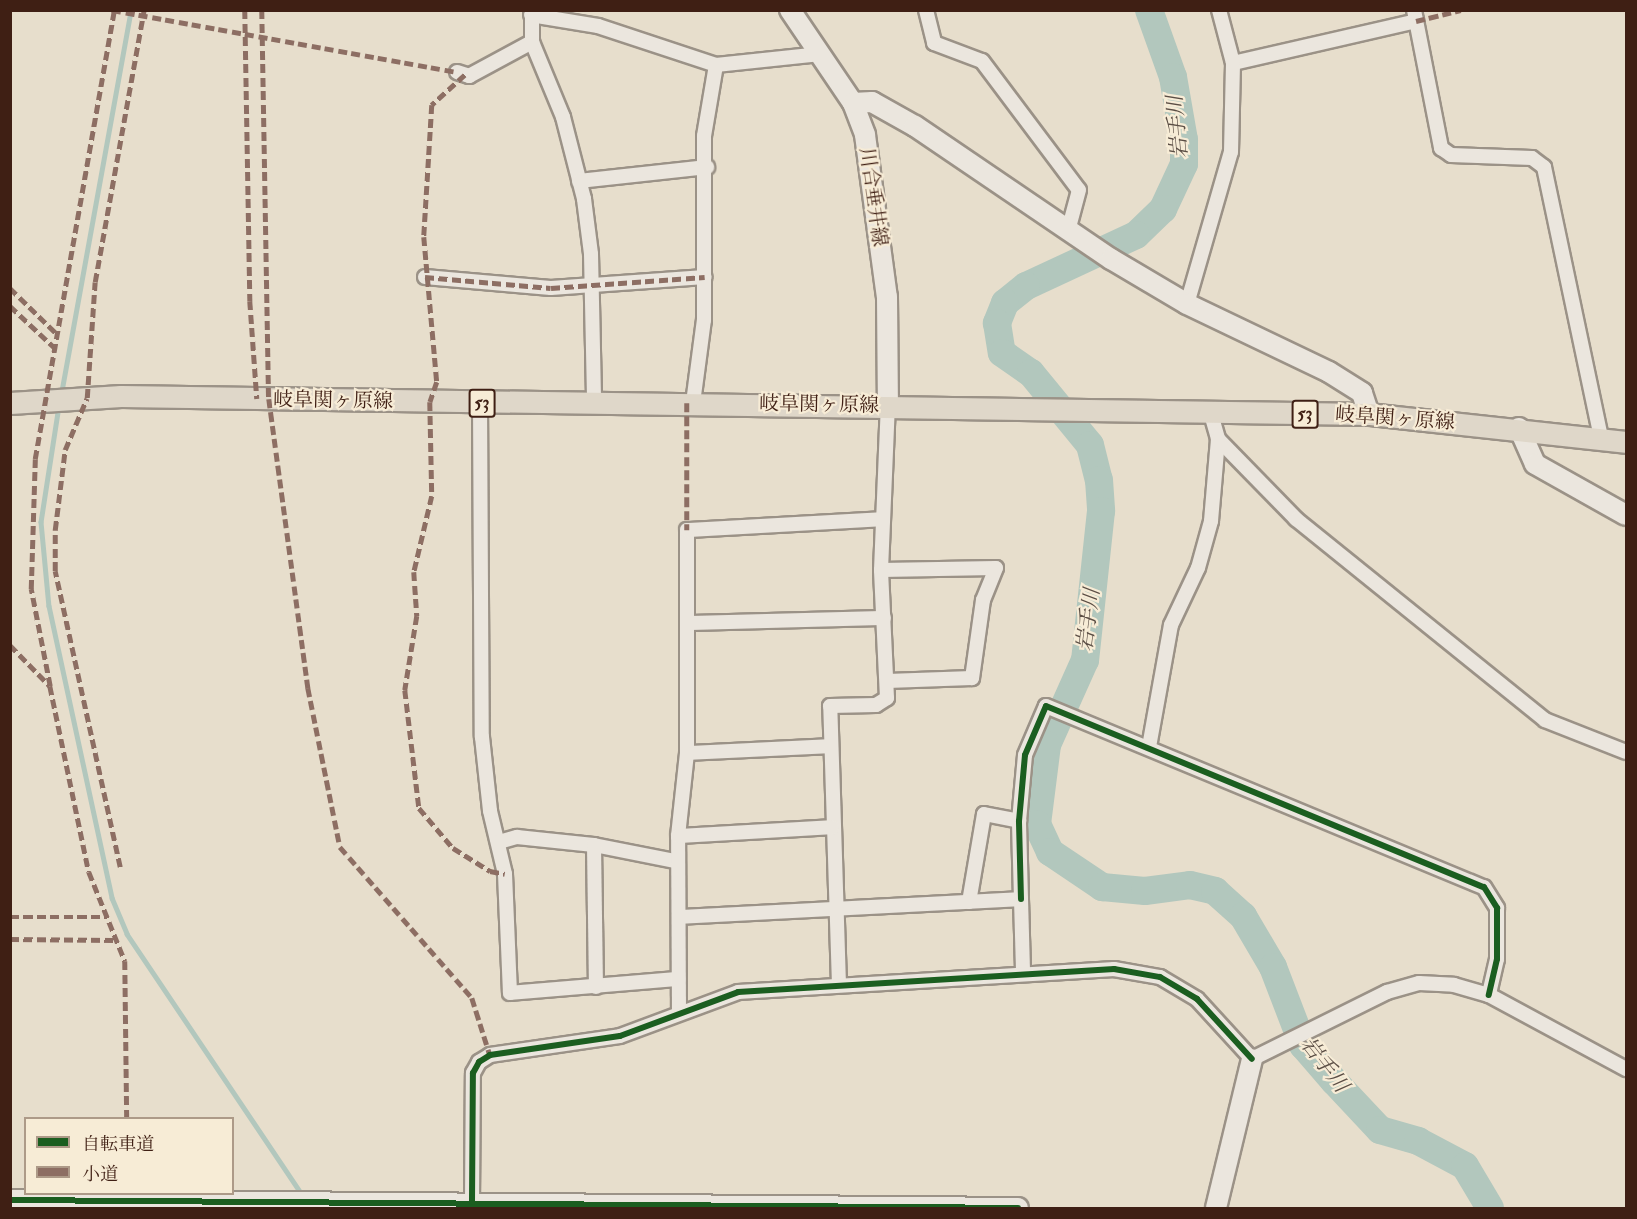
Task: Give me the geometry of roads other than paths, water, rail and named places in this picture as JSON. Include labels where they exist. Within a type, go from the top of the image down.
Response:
[{"type":"main road","name":"岐阜関ヶ原線","points":[[10,403],[77,398],[480,404],[888,405],[1211,414],[1369,414],[1519,428],[1626,442]]},
{"type":"street","name":"川合垂井線","points":[[790,10],[853,103],[874,184],[887,297],[888,405]]},
{"type":"street","points":[[926,10],[934,43],[982,61],[1079,190],[1072,234]]},
{"type":"street","points":[[1187,304],[1231,152],[1233,63],[1219,10]]},
{"type":"street","points":[[594,403],[589,284],[591,254],[579,181],[563,117],[532,42],[532,13],[598,26],[716,64],[820,54]]},
{"type":"street","points":[[1233,63],[1415,16],[1441,148],[1451,155],[1532,158],[1544,167],[1601,438]]},
{"type":"street","points":[[457,72],[469,76],[532,42]]},
{"type":"street","points":[[693,403],[705,277],[707,167],[704,136],[716,64]]},
{"type":"street","points":[[853,103],[872,102],[915,126],[1072,234],[1187,304],[1329,372],[1362,393],[1369,414]]},
{"type":"street","points":[[579,181],[707,167]]},
{"type":"street","points":[[425,277],[501,287],[705,277]]},
{"type":"street","points":[[480,404],[482,737],[490,811],[499,842],[510,993],[678,979]]},
{"type":"street","points":[[839,985],[832,828],[830,706],[876,705],[887,698],[881,570],[888,405]]},
{"type":"street","points":[[1149,747],[1171,625],[1198,568],[1211,520],[1218,439],[1211,414]]},
{"type":"street","points":[[1519,428],[1535,464],[1626,515]]},
{"type":"street","points":[[1218,439],[1296,519],[1545,720],[1626,752]]},
{"type":"street","points":[[679,1012],[679,917],[675,861],[687,753],[687,530],[883,519]]},
{"type":"street","points":[[881,570],[996,568],[983,600],[972,678],[886,681]]},
{"type":"street","points":[[688,623],[884,618]]},
{"type":"street","points":[[1023,970],[1019,821],[1025,755],[1046,706],[1484,887],[1497,909],[1497,959],[1489,995]]},
{"type":"street","points":[[687,753],[831,746]]},
{"type":"street","points":[[969,902],[984,814],[1019,821]]},
{"type":"street","points":[[678,836],[832,828]]},
{"type":"street","points":[[499,842],[517,837],[594,845],[675,861]]},
{"type":"street","points":[[594,845],[596,987]]},
{"type":"street","points":[[679,917],[1022,899]]},
{"type":"street","points":[[472,1202],[473,1073],[479,1062],[490,1055],[620,1036],[679,1012],[738,992],[1023,970],[1114,969],[1160,977],[1197,999],[1252,1059]]},
{"type":"street","points":[[1216,1209],[1252,1059],[1322,1023],[1419,983],[1489,995],[1626,1069]]},
{"type":"street","points":[[10,1200],[126,1204],[323,1200],[1018,1209]]},
{"type":"waterway","points":[[61,394],[131,10]]},
{"type":"waterway","name":"岩手川","points":[[1149,10],[1173,77],[1184,140],[1184,164],[1163,209],[1136,235],[1026,286],[1005,303],[997,323],[1002,353],[1031,373],[1090,445],[1099,480],[1101,511],[1085,660],[1047,745],[1037,824],[1050,852],[1102,887],[1145,891],[1190,885],[1215,891],[1243,916],[1273,967],[1303,1045],[1334,1081],[1380,1130],[1418,1141],[1465,1166],[1490,1208]]},
{"type":"waterway","points":[[59,406],[41,522],[49,606],[112,898],[127,934],[303,1196]]}]
